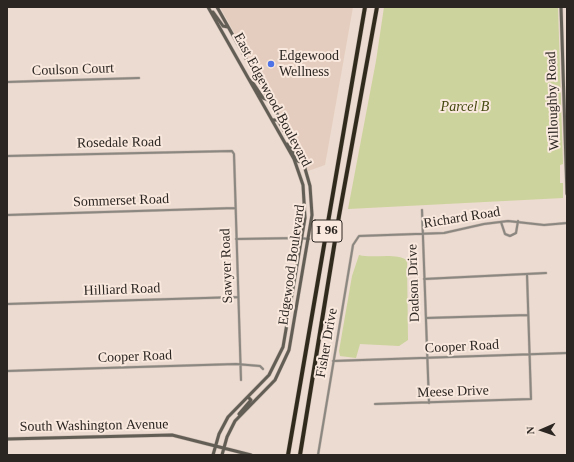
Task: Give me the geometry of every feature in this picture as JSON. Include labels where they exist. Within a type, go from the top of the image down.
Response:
[{"type":"highway","name":"I 96","points":[[288,455],[365,7]]},
{"type":"highway","name":"I 96","points":[[300,455],[377,7]]},
{"type":"street","name":"East Edgewood Boulevard","points":[[208,7],[286,143],[300,174],[306,207],[303,238],[283,347],[269,375],[228,417],[215,446],[213,455]]},
{"type":"street","name":"Willoughby Road","points":[[561,7],[565,86],[567,194]]},
{"type":"street","name":"Edgewood Boulevard","points":[[217,8],[304,163],[312,197],[312,215],[309,239],[292,336],[286,360],[269,387],[239,416],[230,430],[222,455]]},
{"type":"street","points":[[211,12],[215,14],[223,26],[228,27]]},
{"type":"street","name":"Coulson Court","points":[[7,82],[140,78]]},
{"type":"street","points":[[250,79],[254,82],[263,98],[269,100]]},
{"type":"street","points":[[273,120],[278,120],[287,136],[290,138]]},
{"type":"street","points":[[286,143],[290,146],[298,161],[304,163]]},
{"type":"street","name":"Rosedale Road","points":[[7,156],[232,151]]},
{"type":"street","name":"Sawyer Road","points":[[232,151],[234,154],[241,380]]},
{"type":"street","name":"Sommerset Road","points":[[7,215],[235,208]]},
{"type":"street","name":"Dadson Drive","points":[[422,210],[429,403]]},
{"type":"street","points":[[501,222],[505,234],[510,236],[516,233],[518,221]]},
{"type":"street","name":"Richard Road","points":[[359,236],[423,235],[462,230],[484,224],[518,221],[544,225],[567,224]]},
{"type":"street","name":"Fisher Drive","points":[[318,455],[353,244],[359,236]]},
{"type":"street","points":[[236,239],[309,239]]},
{"type":"street","points":[[424,279],[546,273]]},
{"type":"street","points":[[527,274],[530,354]]},
{"type":"street","name":"Hilliard Road","points":[[7,304],[238,297]]},
{"type":"street","points":[[426,318],[528,315]]},
{"type":"street","name":"Cooper Road","points":[[333,361],[427,359],[567,353]]},
{"type":"street","name":"Meese Drive","points":[[375,404],[531,399],[530,354]]},
{"type":"street","name":"Cooper Road","points":[[7,371],[241,364],[260,366],[263,369]]},
{"type":"street","points":[[239,416],[240,411],[252,400],[247,397]]},
{"type":"street","name":"South Washington Avenue","points":[[7,439],[162,434],[180,436],[251,455]]},
{"type":"shaded area","points":[[220,7],[353,7],[325,165],[308,171],[298,147]]},
{"type":"green space","name":"Parcel B","points":[[384,7],[558,7],[563,164],[560,165],[560,183],[563,183],[563,198],[348,209],[376,61]]},
{"type":"green space","points":[[359,255],[396,256],[407,260],[408,340],[399,346],[360,344],[356,358],[340,356],[339,351],[352,276]]},
{"type":"place","name":"Edgewood Wellness","points":[[271,64]]}]
